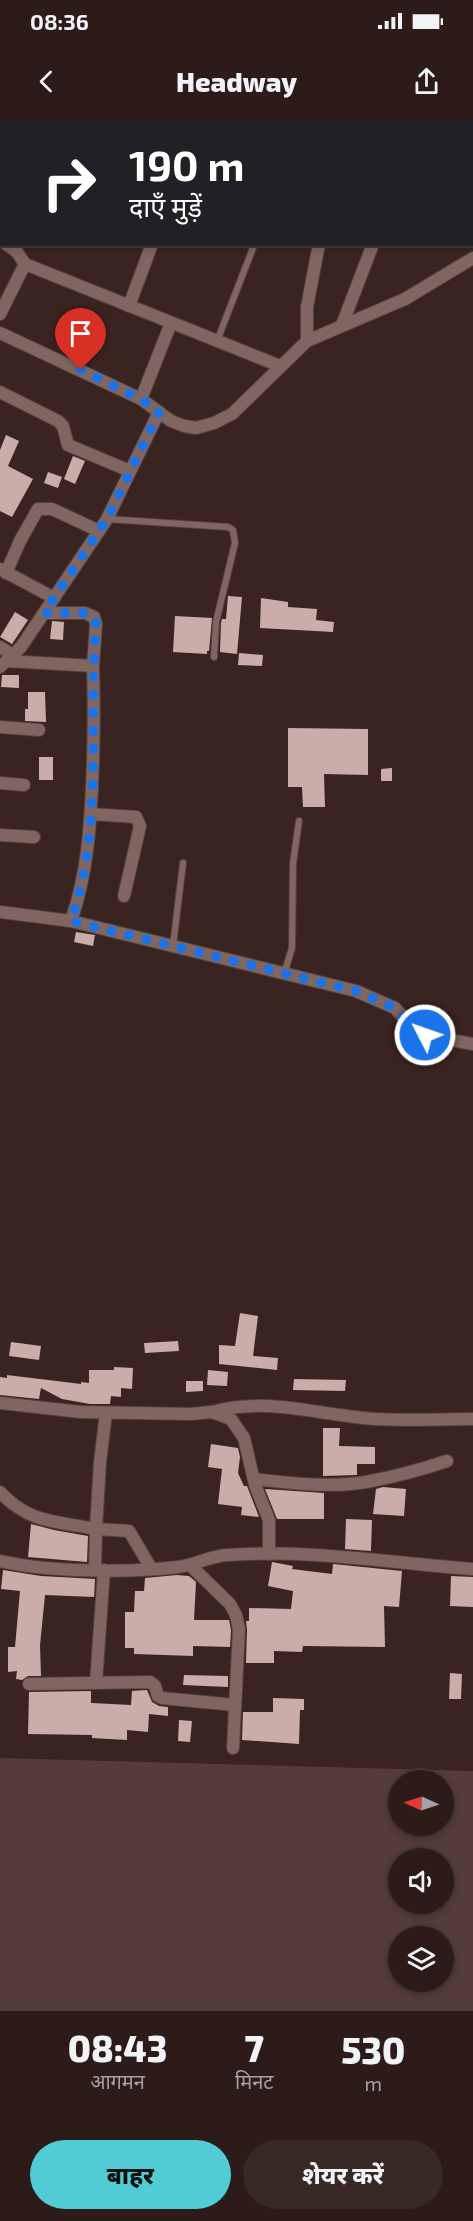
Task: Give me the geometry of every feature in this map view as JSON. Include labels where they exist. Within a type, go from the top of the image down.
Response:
[{"type":"street","points":[[129,306],[151,246]]},
{"type":"street","points":[[307,341],[307,307],[319,246]]},
{"type":"street","points":[[342,325],[372,246]]},
{"type":"street","points":[[0,314],[25,264],[19,248]]},
{"type":"street","points":[[0,333],[141,399],[171,421],[196,428],[214,423],[232,414],[307,341],[405,299],[473,258]]},
{"type":"street","points":[[25,264],[280,366]]},
{"type":"street","points":[[141,399],[171,323]]},
{"type":"street","points":[[0,392],[58,421],[63,426],[68,445],[130,471]]},
{"type":"street","points":[[6,661],[21,647],[107,519],[159,412]]},
{"type":"street","points":[[54,598],[3,571],[38,509],[52,509],[99,531]]},
{"type":"street","points":[[44,613],[85,613],[94,617],[96,624],[93,666],[95,706],[91,814],[78,901],[71,921]]},
{"type":"street","points":[[0,647],[6,661]]},
{"type":"street","points":[[6,661],[93,666]]},
{"type":"street","points":[[0,727],[39,730]]},
{"type":"street","points":[[0,783],[24,784]]},
{"type":"street","points":[[91,814],[136,817],[139,821],[141,826],[124,896]]},
{"type":"street","points":[[0,835],[34,837]]},
{"type":"street","points":[[0,912],[71,921],[356,991],[395,1008],[415,1030],[425,1035],[473,1044]]},
{"type":"street","points":[[0,1402],[106,1413],[190,1414],[243,1406],[378,1420],[473,1419]]},
{"type":"street","points":[[212,1412],[231,1419],[244,1438],[254,1479],[268,1520],[269,1554]]},
{"type":"street","points":[[96,1683],[99,1570],[96,1529],[106,1413]]},
{"type":"street","points":[[254,1479],[301,1483],[364,1482],[412,1472],[447,1461]]},
{"type":"street","points":[[0,1492],[27,1515],[96,1529],[129,1531],[151,1568]]},
{"type":"street","points":[[0,1561],[99,1570],[191,1566],[224,1555],[269,1554],[473,1569]]},
{"type":"street","points":[[191,1566],[230,1604],[236,1615],[238,1629],[233,1748]]},
{"type":"street","points":[[29,1684],[150,1682],[153,1683],[158,1696],[162,1698],[235,1705]]},
{"type":"lane","points":[[216,341],[253,248]]},
{"type":"lane","points":[[107,519],[228,528],[232,531],[235,543],[216,622],[214,657]]},
{"type":"lane","points":[[284,974],[292,948],[293,864],[299,821]]},
{"type":"lane","points":[[174,946],[183,863]]},
{"type":"shaded area","points":[[0,1758],[437,1770],[388,1770],[388,1836],[454,1836],[454,1770],[473,1771],[473,2011],[0,2011]]},
{"type":"building","points":[[6,435],[19,441],[8,466],[33,479],[12,517],[0,511],[0,450]]},
{"type":"building","points":[[73,456],[85,461],[75,484],[64,479]]},
{"type":"building","points":[[48,472],[62,477],[58,488],[44,483]]},
{"type":"building","points":[[228,596],[242,597],[237,654],[220,652],[221,623],[222,619],[226,619]]},
{"type":"building","points":[[261,598],[288,602],[288,607],[317,609],[316,620],[334,622],[333,632],[260,628]]},
{"type":"building","points":[[15,612],[28,620],[12,644],[0,637]]},
{"type":"building","points":[[175,616],[212,618],[207,654],[173,652]]},
{"type":"building","points":[[52,621],[64,622],[63,640],[50,639]]},
{"type":"building","points":[[239,653],[263,655],[262,666],[238,665]]},
{"type":"building","points":[[2,675],[19,675],[19,688],[1,687]]},
{"type":"building","points":[[28,692],[45,692],[46,722],[25,721]]},
{"type":"building","points":[[288,728],[368,729],[368,775],[324,774],[325,807],[303,807],[302,787],[288,787]]},
{"type":"building","points":[[39,757],[53,757],[53,780],[39,780]]},
{"type":"building","points":[[392,768],[392,781],[381,781],[381,769]]},
{"type":"building","points":[[76,932],[95,935],[93,946],[74,942]]},
{"type":"building","points":[[240,1313],[258,1316],[253,1356],[278,1358],[277,1370],[219,1364],[219,1345],[235,1346]]},
{"type":"building","points":[[178,1341],[179,1351],[145,1353],[144,1343]]},
{"type":"building","points":[[11,1342],[41,1346],[39,1360],[9,1356]]},
{"type":"building","points":[[114,1367],[133,1368],[132,1389],[121,1388],[121,1397],[111,1396],[110,1404],[90,1404],[62,1399],[41,1388],[39,1399],[0,1395],[0,1377],[7,1378],[7,1375],[81,1384],[81,1382],[89,1383],[89,1370],[114,1370]]},
{"type":"building","points":[[208,1370],[228,1372],[227,1386],[207,1385]]},
{"type":"building","points":[[294,1379],[346,1380],[345,1391],[293,1390]]},
{"type":"building","points":[[186,1381],[203,1381],[203,1391],[186,1392]]},
{"type":"building","points":[[323,1428],[340,1428],[339,1446],[375,1447],[375,1464],[357,1464],[357,1475],[323,1476]]},
{"type":"building","points":[[211,1444],[238,1448],[240,1457],[238,1473],[244,1486],[247,1486],[259,1517],[241,1515],[242,1507],[218,1504],[222,1469],[208,1467]]},
{"type":"building","points":[[383,1487],[406,1489],[404,1516],[373,1514],[376,1489]]},
{"type":"building","points":[[265,1489],[324,1493],[324,1519],[277,1519]]},
{"type":"building","points":[[346,1519],[372,1520],[371,1551],[345,1549]]},
{"type":"building","points":[[31,1524],[88,1536],[87,1562],[28,1557]]},
{"type":"building","points":[[272,1562],[293,1566],[292,1569],[332,1574],[333,1564],[402,1571],[399,1607],[384,1606],[385,1647],[303,1646],[302,1652],[274,1651],[274,1663],[246,1663],[246,1621],[249,1621],[249,1608],[291,1609],[293,1591],[268,1586]]},
{"type":"building","points":[[3,1570],[41,1576],[95,1579],[94,1597],[45,1595],[40,1645],[41,1676],[28,1676],[22,1680],[16,1679],[17,1671],[8,1672],[8,1647],[15,1647],[20,1591],[1,1589]]},
{"type":"building","points":[[189,1576],[196,1582],[194,1620],[229,1620],[230,1647],[193,1646],[193,1656],[134,1654],[134,1648],[125,1648],[125,1612],[134,1612],[135,1591],[144,1591],[145,1578]]},
{"type":"building","points":[[451,1576],[473,1577],[473,1607],[450,1606]]},
{"type":"building","points":[[450,1673],[462,1674],[461,1699],[449,1699]]},
{"type":"building","points":[[184,1675],[228,1676],[228,1687],[183,1685]]},
{"type":"building","points":[[147,1690],[152,1702],[168,1707],[168,1716],[149,1714],[148,1732],[127,1730],[127,1740],[92,1738],[92,1735],[28,1734],[29,1692],[91,1691],[91,1703],[131,1705],[132,1691]]},
{"type":"building","points":[[273,1698],[304,1699],[304,1710],[300,1710],[299,1744],[242,1740],[243,1712],[273,1712]]},
{"type":"building","points":[[179,1720],[192,1721],[190,1742],[178,1741]]},
{"type":"route","points":[[81,370],[141,399],[159,412],[107,519],[44,613],[85,613],[94,617],[96,624],[93,666],[95,706],[93,801],[78,901],[71,921],[356,991],[395,1008],[415,1030],[425,1035]]}]
